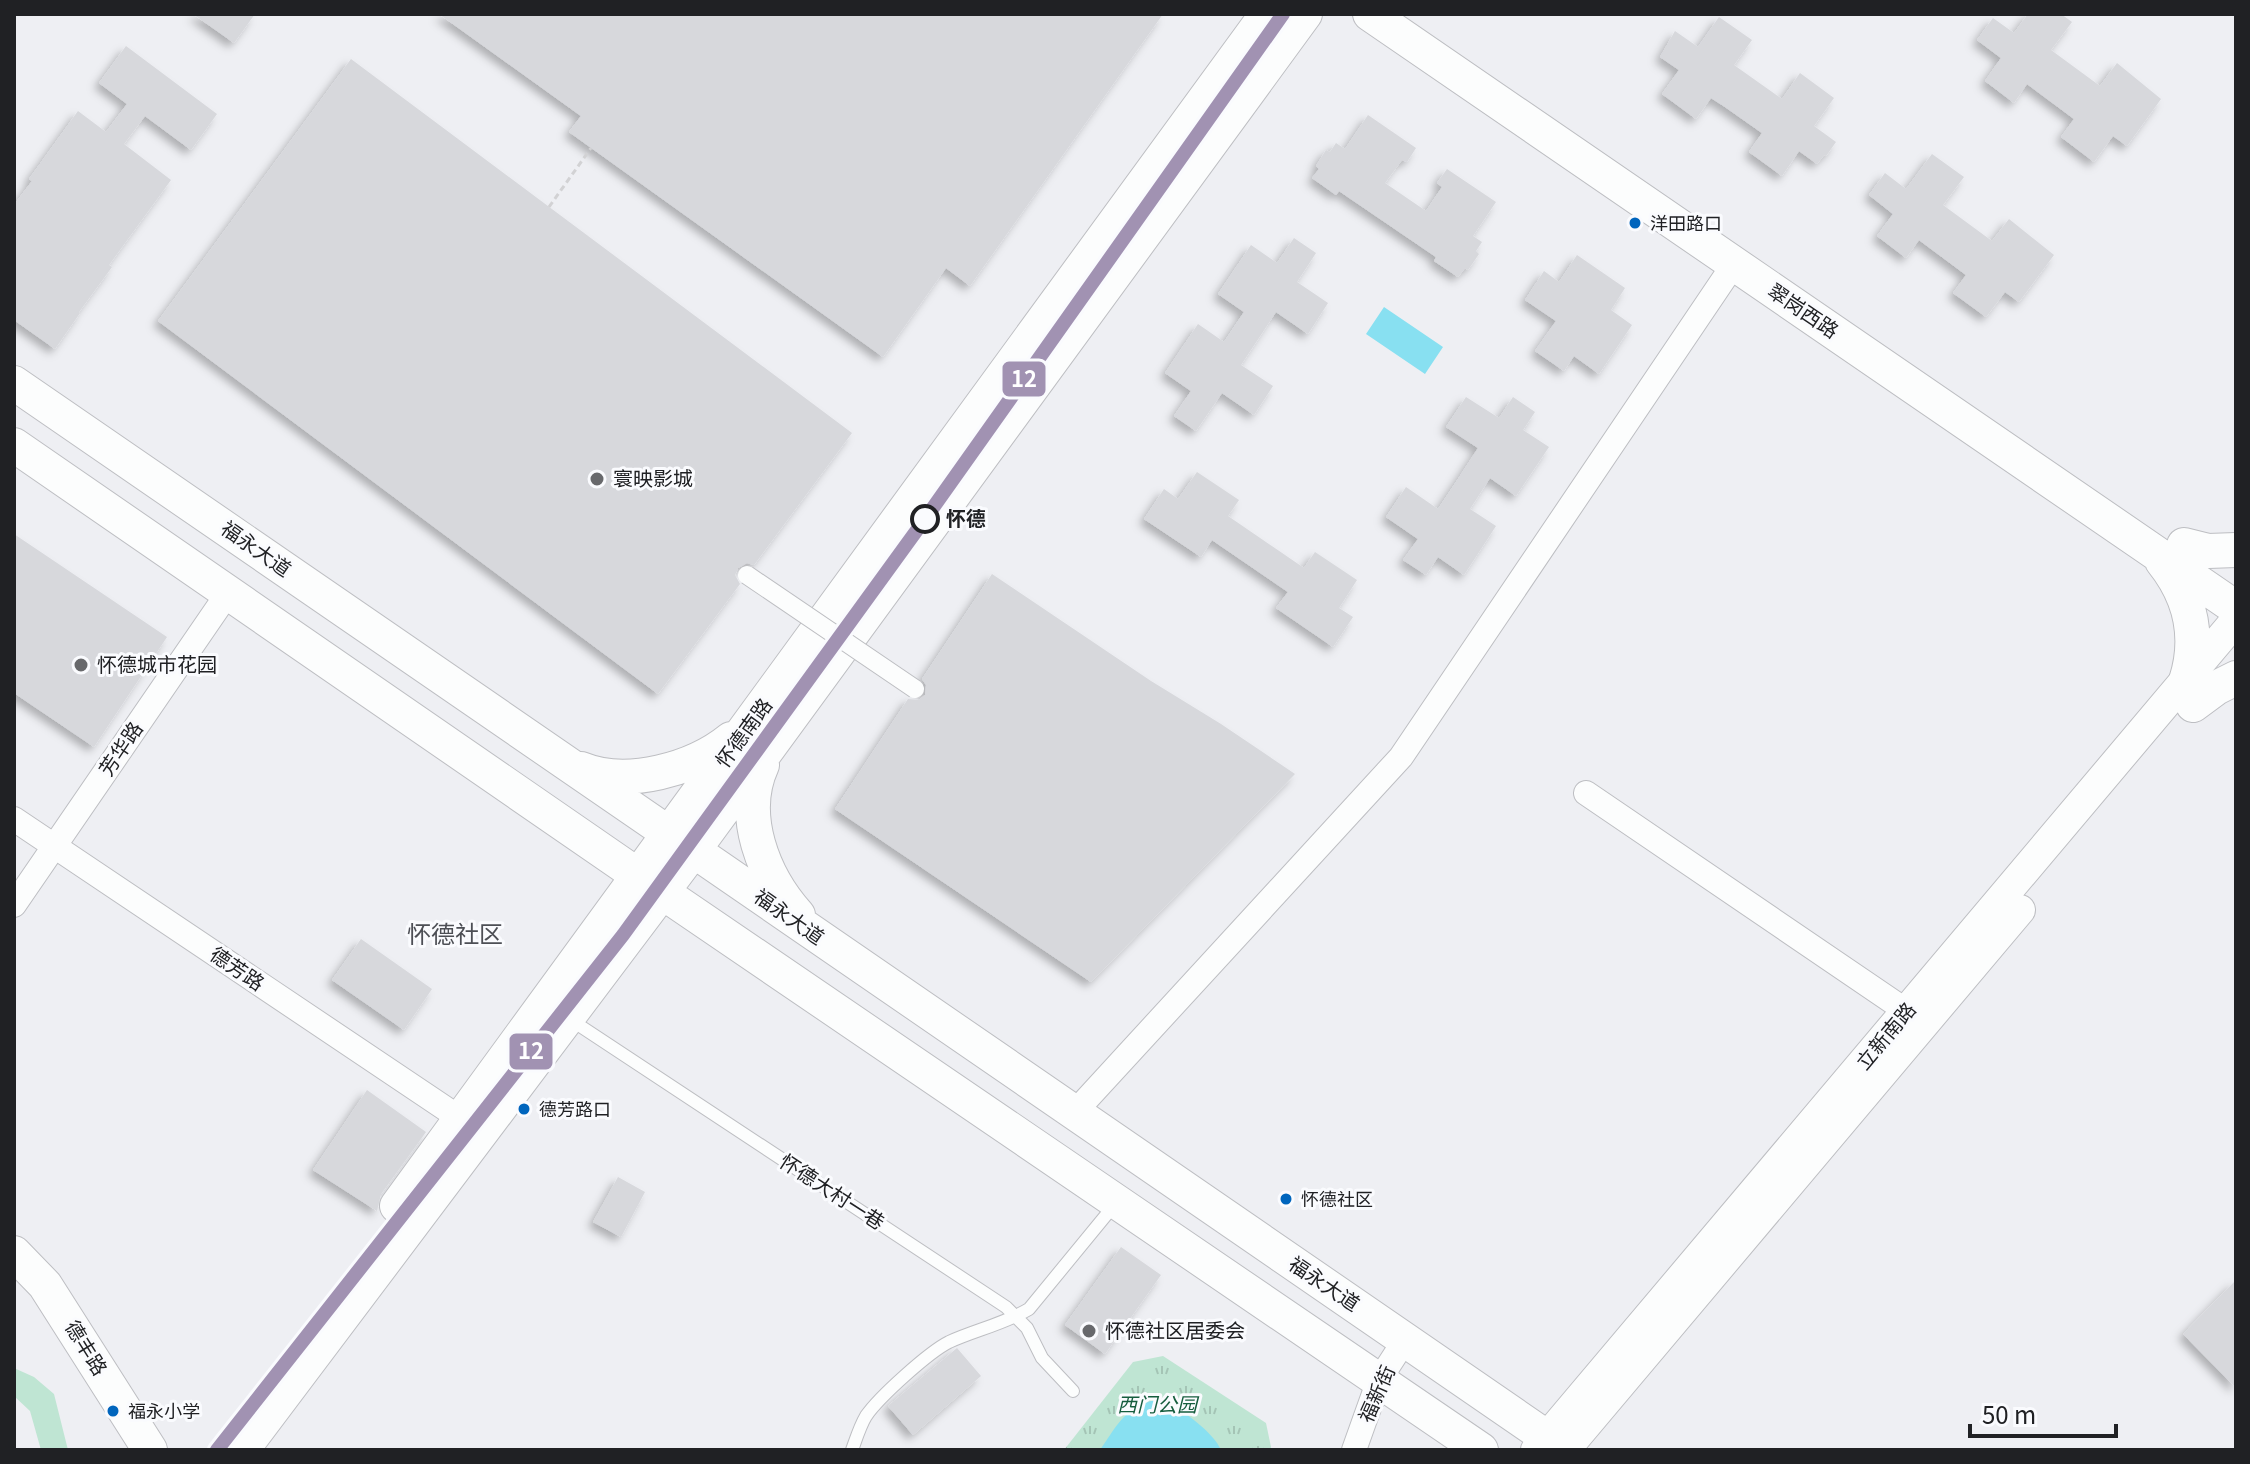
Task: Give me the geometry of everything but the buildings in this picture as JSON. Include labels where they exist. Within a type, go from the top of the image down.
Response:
[{"type":"main road","name":"怀德南路","points":[[218,1450],[461,1119],[681,843],[1267,14]]},
{"type":"main road","name":"怀德南路","points":[[761,733],[1305,14]]},
{"type":"main road","name":"翠岗西路","points":[[1370,14],[1734,264],[2169,548],[2236,580]]},
{"type":"main road","name":"翠岗西路","points":[[1407,14],[2169,548],[2236,608]]},
{"type":"main road","name":"福永大道","points":[[14,383],[1405,1340],[1553,1447]]},
{"type":"main road","points":[[14,445],[1481,1450]]},
{"type":"main road","points":[[2236,550],[2169,548],[2170,571],[2190,616],[2193,637],[2189,693],[2216,688],[2236,678]]},
{"type":"main road","points":[[563,761],[587,772],[608,776],[657,774],[761,733],[753,800],[758,845],[791,907],[817,936]]},
{"type":"main road","name":"怀德南路","points":[[242,1450],[567,1018],[651,884]]},
{"type":"main road","name":"德丰路","points":[[14,1253],[45,1285],[150,1450]]},
{"type":"street","points":[[1074,1113],[1401,757],[1734,264]]},
{"type":"street","points":[[747,575],[915,689]]},
{"type":"street","name":"芳华路","points":[[14,905],[228,593]]},
{"type":"street","name":"立新南路","points":[[1553,1447],[2189,693],[2236,620]]},
{"type":"street","name":"立新南路","points":[[2189,693],[2236,653]]},
{"type":"street","points":[[1586,793],[1916,1017]]},
{"type":"street","name":"德芳路","points":[[14,819],[461,1119]]},
{"type":"street","name":"福新街","points":[[1354,1450],[1379,1380],[1405,1340]]},
{"type":"lane","name":"怀德大村一巷","points":[[567,1018],[993,1298],[1017,1316],[1027,1328],[1042,1358],[1073,1391]]},
{"type":"lane","points":[[852,1450],[866,1417],[884,1395],[937,1349],[1029,1309],[1117,1202]]},
{"type":"path","points":[[549,207],[591,148]]},
{"type":"green space","name":"西门公园","points":[[1163,1356],[1266,1423],[1270,1450],[1064,1450],[1133,1362]]},
{"type":"green space","points":[[14,1368],[34,1377],[54,1394],[68,1450],[41,1450],[30,1411],[14,1396]]},
{"type":"water","points":[[1384,307],[1443,347],[1425,374],[1366,334]]},
{"type":"water","points":[[1151,1401],[1165,1402],[1188,1415],[1212,1436],[1221,1450],[1100,1450],[1127,1414]]},
{"type":"transit line","name":"12","points":[[217,1450],[623,935],[925,519],[1283,14]]},
{"type":"place","name":"洋田路口","points":[[1635,223]]},
{"type":"place","name":"寰映影城","points":[[597,479]]},
{"type":"place","name":"怀德","points":[[925,519]]},
{"type":"place","name":"怀德城市花园","points":[[81,665]]},
{"type":"place","name":"德芳路口","points":[[524,1109]]},
{"type":"place","name":"怀德社区","points":[[1286,1199]]},
{"type":"place","name":"怀德社区居委会","points":[[1089,1331]]},
{"type":"place","name":"福永小学","points":[[113,1411]]},
{"type":"district","name":"怀德社区","points":[[455,935]]}]
